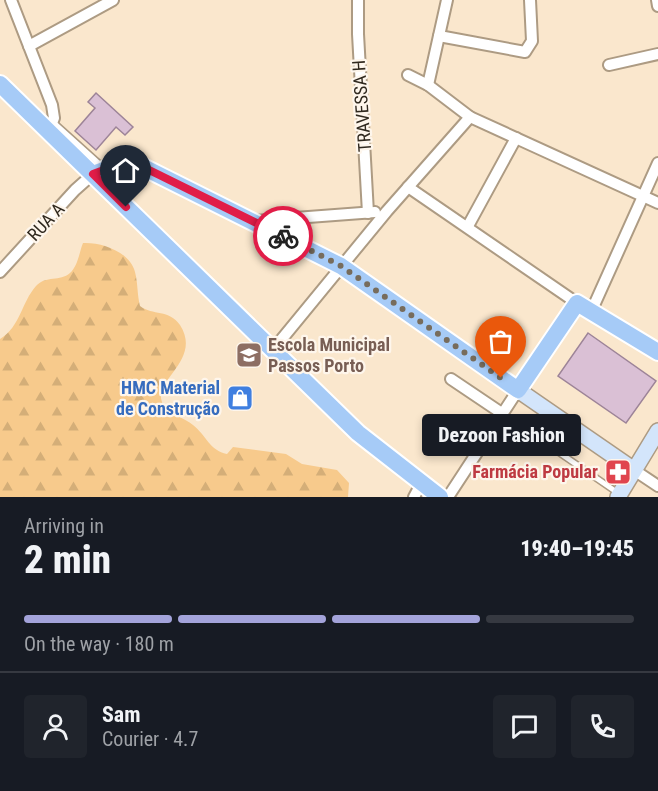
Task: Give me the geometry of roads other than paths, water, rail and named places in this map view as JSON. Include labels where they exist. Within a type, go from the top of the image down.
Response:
[{"type":"main road","points":[[0,84],[99,172],[272,351],[417,490],[440,497]]},
{"type":"main road","points":[[99,172],[120,164],[137,164],[341,266],[634,470]]},
{"type":"main road","points":[[518,390],[584,308],[658,352]]},
{"type":"main road","points":[[618,495],[658,431]]},
{"type":"street","points":[[11,0],[52,105],[51,127]]},
{"type":"street","points":[[29,46],[113,0]]},
{"type":"street","name":"TRAVESSA H","points":[[358,0],[368,213]]},
{"type":"street","points":[[428,85],[447,0]]},
{"type":"street","points":[[440,36],[525,52],[532,41],[530,0]]},
{"type":"street","points":[[657,0],[658,6]]},
{"type":"street","points":[[609,65],[658,54]]},
{"type":"street","points":[[408,75],[428,85],[470,117],[658,203]]},
{"type":"street","points":[[272,351],[387,211],[470,117]]},
{"type":"street","points":[[468,226],[516,138]]},
{"type":"street","points":[[408,187],[468,226],[584,308],[644,196],[658,163]]},
{"type":"street","name":"RUA A","points":[[0,272],[99,172]]},
{"type":"street","points":[[255,221],[387,211]]},
{"type":"street","points":[[451,379],[503,414]]},
{"type":"street","points":[[448,497],[518,390]]},
{"type":"street","points":[[634,470],[658,486]]},
{"type":"lane","points":[[503,414],[618,495]]},
{"type":"place","name":"Escola Municipal Passos Porto","points":[[249,355]]},
{"type":"place","name":"Dezoon Fashion","points":[[501,378]]},
{"type":"place","name":"HMC Material de Construção","points":[[240,398]]},
{"type":"place","name":"Farmácia Popular","points":[[618,472]]}]
